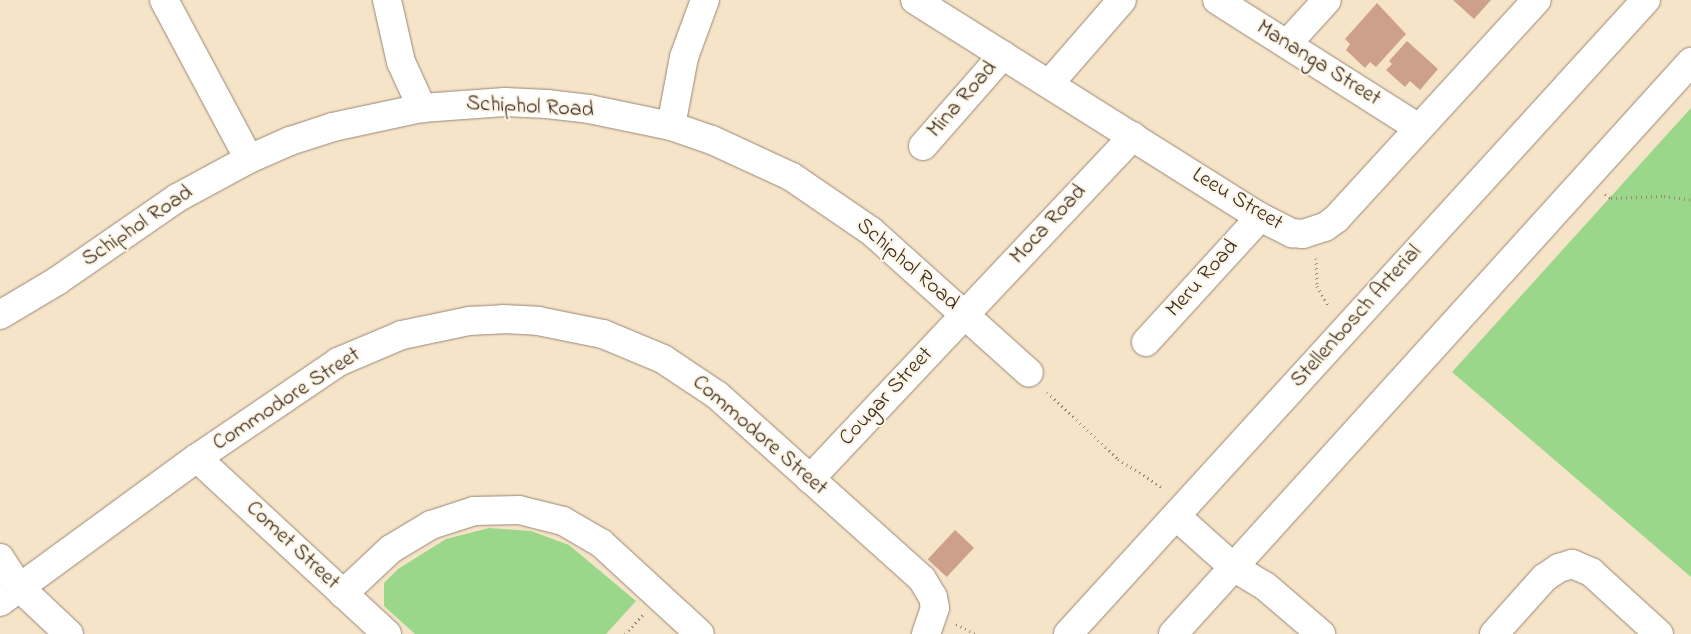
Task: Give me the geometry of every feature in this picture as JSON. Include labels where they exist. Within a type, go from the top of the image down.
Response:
[{"type":"street","points":[[164,0],[249,159]]},
{"type":"street","points":[[387,0],[401,62],[422,108]]},
{"type":"street","points":[[671,126],[684,56],[705,0]]},
{"type":"street","name":"Leeu Street","points":[[915,0],[1260,217],[1292,233],[1313,232],[1336,219],[1537,0]]},
{"type":"street","points":[[1049,84],[1122,0]]},
{"type":"street","name":"Mananga Street","points":[[1217,0],[1419,128]]},
{"type":"street","points":[[1287,44],[1327,0]]},
{"type":"street","name":"Stellenbosch Arterial","points":[[1068,634],[1646,0]]},
{"type":"street","name":"Mina Road","points":[[923,146],[1003,55]]},
{"type":"street","points":[[1172,634],[1691,62]]},
{"type":"street","name":"Schiphol Road","points":[[0,315],[57,281],[177,198],[249,159],[333,127],[422,108],[505,102],[547,104],[589,109],[671,126],[753,157],[822,195],[871,231],[1029,373]]},
{"type":"street","name":"Moca Road","points":[[965,314],[1132,136]]},
{"type":"street","name":"Meru Road","points":[[1146,342],[1260,217]]},
{"type":"street","name":"Cougar Street","points":[[810,479],[965,314]]},
{"type":"street","name":"Commodore Street","points":[[9,594],[197,458],[309,380],[370,347],[435,326],[503,319],[538,321],[587,330],[634,345],[663,359],[717,395],[929,587],[935,608],[926,634]]},
{"type":"street","name":"Comet Street","points":[[197,458],[386,634]]},
{"type":"street","points":[[343,594],[391,549],[430,525],[474,511],[520,510],[562,521],[601,543],[700,634]]},
{"type":"street","points":[[1176,516],[1233,567],[1265,586],[1321,634]]},
{"type":"street","points":[[0,558],[9,594],[69,634]]},
{"type":"street","points":[[1494,634],[1544,578],[1559,568],[1572,564],[1591,572],[1659,634]]},
{"type":"path","points":[[1605,194],[1611,198],[1664,196],[1691,200]]},
{"type":"path","points":[[1313,232],[1317,286],[1328,305]]},
{"type":"path","points":[[1029,373],[1118,459],[1162,486]]},
{"type":"green space","points":[[1691,108],[1691,577],[1452,372]]},
{"type":"green space","points":[[489,528],[531,531],[569,545],[636,601],[606,634],[415,634],[384,606],[384,583],[398,569],[446,539]]},
{"type":"building","points":[[1453,0],[1491,0],[1474,19]]},
{"type":"building","points":[[1377,3],[1406,34],[1376,67],[1370,62],[1365,68],[1346,50],[1350,44],[1345,39]]},
{"type":"building","points":[[1407,41],[1438,69],[1420,90],[1410,81],[1405,87],[1386,70],[1392,64],[1389,61]]},
{"type":"building","points":[[955,530],[974,548],[947,577],[928,559]]}]
